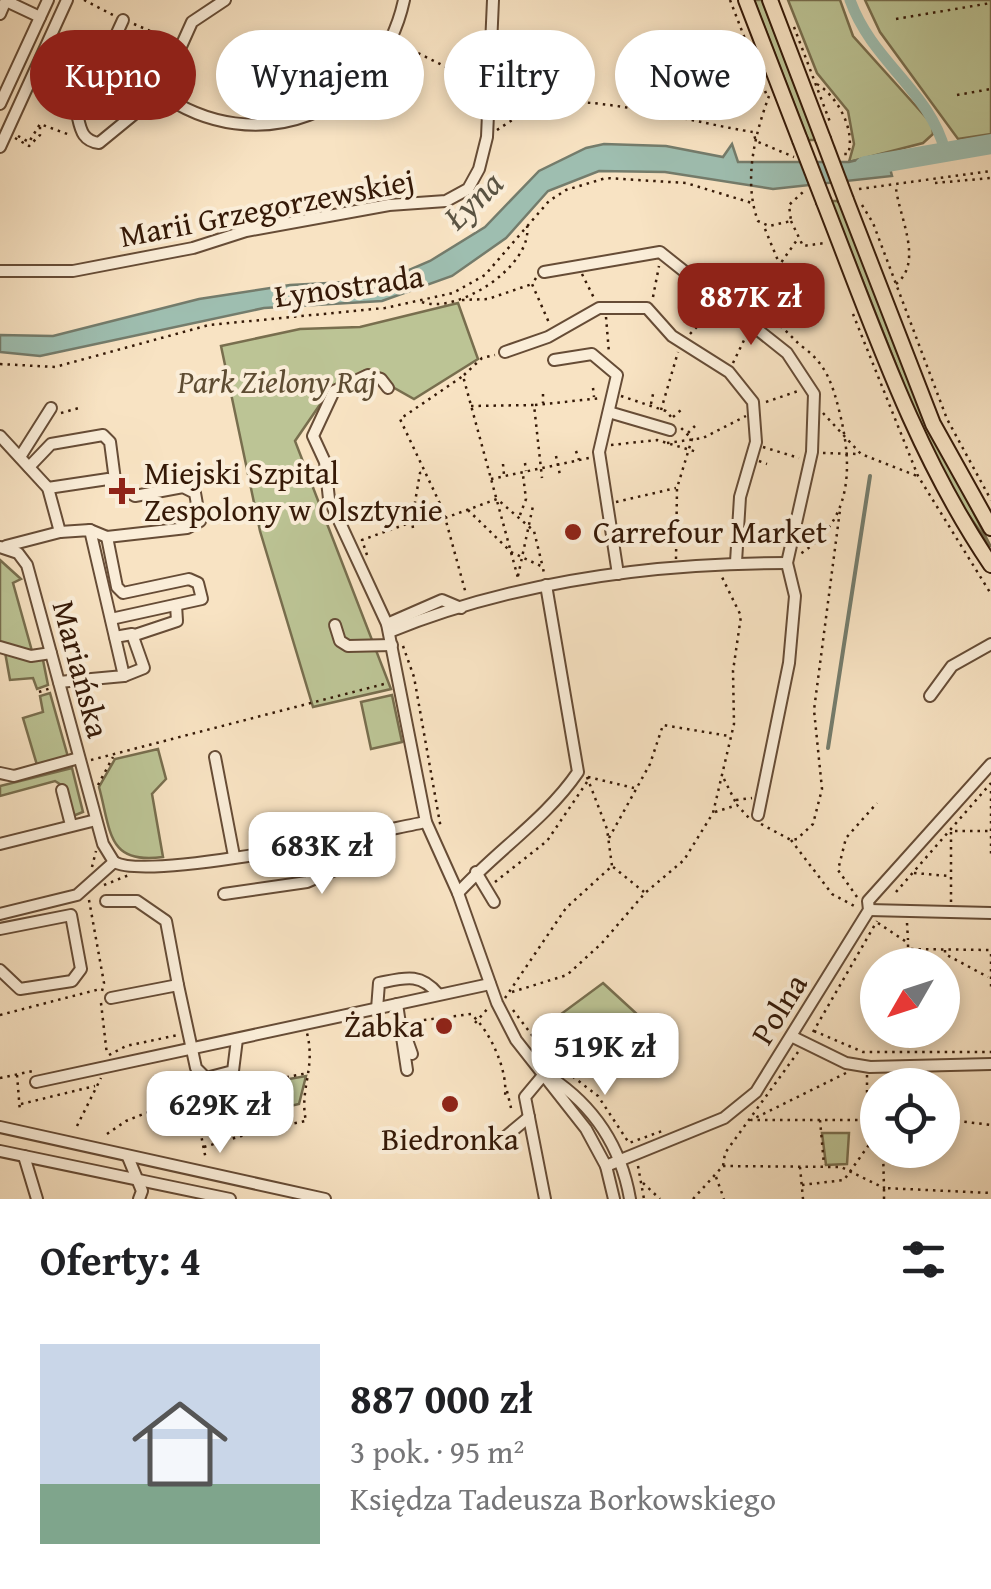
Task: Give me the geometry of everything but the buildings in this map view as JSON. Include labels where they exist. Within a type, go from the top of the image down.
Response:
[{"type":"main road","points":[[746,0],[908,418],[949,499],[991,565]]},
{"type":"main road","points":[[770,0],[827,132],[933,424],[991,528]]},
{"type":"street","points":[[0,14],[6,0],[40,16]]},
{"type":"street","points":[[0,104],[48,0]]},
{"type":"street","points":[[0,147],[67,0]]},
{"type":"street","points":[[189,30],[192,22],[225,0]]},
{"type":"street","points":[[196,112],[253,126],[307,118],[342,101],[370,75],[392,40],[404,0]]},
{"type":"street","name":"Marii Grzegorzewskiej","points":[[493,0],[493,30]]},
{"type":"street","points":[[123,20],[78,118],[81,133],[100,143],[128,120]]},
{"type":"street","name":"Marii Grzegorzewskiej","points":[[0,271],[72,271],[193,248],[246,231],[389,204],[446,201],[468,188],[479,169],[489,120]]},
{"type":"street","points":[[544,272],[660,252],[800,365],[816,405],[812,452],[787,563],[795,596],[790,663],[758,815]]},
{"type":"street","points":[[504,352],[548,337],[599,308],[647,308],[672,336],[729,372],[753,402],[756,417],[756,442],[740,498],[736,562]]},
{"type":"street","points":[[554,360],[592,354],[613,368],[618,382],[600,450],[618,574]]},
{"type":"street","points":[[388,388],[380,378],[368,375],[340,386],[313,436],[325,462],[329,499],[391,632],[426,822],[458,893],[490,984],[516,1040],[586,1129],[606,1166],[614,1199]]},
{"type":"street","points":[[20,457],[49,412]]},
{"type":"street","points":[[612,413],[670,430]]},
{"type":"street","points":[[3,546],[60,532],[90,530],[107,537],[187,528],[200,521],[195,493],[183,487],[135,496],[115,480],[110,442],[102,435],[51,444],[29,466]]},
{"type":"street","points":[[0,436],[48,488],[60,532]]},
{"type":"street","points":[[48,488],[115,480]]},
{"type":"street","points":[[90,530],[124,676]]},
{"type":"street","points":[[107,537],[117,587],[123,593],[189,579],[198,583],[202,599],[110,619]]},
{"type":"street","name":"Mariańska","points":[[3,546],[28,565],[56,685],[83,759],[96,820],[114,862]]},
{"type":"street","points":[[335,625],[340,641],[348,646],[391,632],[442,600],[465,607],[548,581],[715,562],[787,563]]},
{"type":"street","points":[[458,893],[481,874],[490,858],[562,796],[579,767],[548,581]]},
{"type":"street","points":[[115,638],[177,622],[176,605]]},
{"type":"street","points":[[56,685],[124,676],[144,668],[135,635]]},
{"type":"street","points":[[930,696],[952,666],[991,644]]},
{"type":"street","points":[[0,647],[31,656],[51,653]]},
{"type":"street","points":[[215,757],[234,856]]},
{"type":"street","points":[[0,773],[14,776],[83,759]]},
{"type":"street","name":"Polna","points":[[606,1166],[724,1118],[756,1092],[793,1037],[878,887],[890,879],[991,764]]},
{"type":"street","points":[[62,790],[71,825]]},
{"type":"street","points":[[0,844],[96,820]]},
{"type":"street","points":[[0,914],[76,895],[114,862],[135,868],[234,856],[426,822]]},
{"type":"street","points":[[224,894],[308,882],[358,860],[356,836]]},
{"type":"street","points":[[481,874],[494,902]]},
{"type":"street","points":[[110,897],[137,901],[166,921],[196,1068],[206,1078],[233,1071],[237,1040]]},
{"type":"street","points":[[864,909],[991,914]]},
{"type":"street","points":[[0,929],[70,915],[81,969],[72,981],[20,989],[0,970]]},
{"type":"street","points":[[377,1009],[378,983],[414,976],[428,982],[438,994]]},
{"type":"street","points":[[111,998],[178,984]]},
{"type":"street","points":[[36,1076],[237,1040],[490,984]]},
{"type":"street","points":[[396,1004],[412,1054]]},
{"type":"street","points":[[401,1022],[407,1070]]},
{"type":"street","points":[[793,1037],[835,1059],[870,1067],[991,1064]]},
{"type":"street","points":[[545,1073],[525,1098],[546,1199]]},
{"type":"street","points":[[545,1073],[586,1106],[620,1160],[630,1199]]},
{"type":"street","points":[[498,1143],[529,1117]]},
{"type":"street","points":[[0,1127],[325,1199]]},
{"type":"street","points":[[0,1151],[230,1199]]},
{"type":"street","points":[[24,1156],[37,1199]]},
{"type":"street","points":[[128,1156],[139,1178],[142,1192],[138,1199]]},
{"type":"path","points":[[84,0],[146,30]]},
{"type":"path","points":[[730,0],[768,97],[752,156],[752,203],[780,264]]},
{"type":"path","points":[[896,19],[991,2]]},
{"type":"path","points":[[790,17],[818,84],[827,132]]},
{"type":"path","points":[[818,84],[844,112],[851,145],[848,154]]},
{"type":"path","points":[[956,95],[991,89]]},
{"type":"path","points":[[487,137],[547,104],[574,102],[669,113],[753,132],[756,141]]},
{"type":"path","points":[[16,137],[29,142],[40,124],[63,136],[81,133]]},
{"type":"path","points":[[928,183],[991,171]]},
{"type":"path","name":"Łynostrada","points":[[0,364],[55,367],[209,326],[453,293],[491,268],[557,195],[614,176],[704,186],[752,203]]},
{"type":"path","points":[[860,189],[991,178]]},
{"type":"path","points":[[896,187],[910,253],[904,277],[896,284]]},
{"type":"path","points":[[803,192],[789,205],[796,240],[808,247],[827,242]]},
{"type":"path","points":[[852,200],[873,224],[948,418],[991,500]]},
{"type":"path","points":[[764,226],[790,221]]},
{"type":"path","points":[[458,300],[502,276],[526,242],[526,225]]},
{"type":"path","points":[[743,316],[796,240]]},
{"type":"path","points":[[652,298],[660,252]]},
{"type":"path","points":[[491,268],[502,276]]},
{"type":"path","points":[[422,300],[428,304],[488,299],[532,284],[544,272]]},
{"type":"path","points":[[581,272],[596,300]]},
{"type":"path","points":[[532,284],[552,331]]},
{"type":"path","points":[[453,293],[458,300]]},
{"type":"path","points":[[687,339],[714,308]]},
{"type":"path","points":[[607,324],[609,360]]},
{"type":"path","points":[[732,367],[747,335]]},
{"type":"path","points":[[465,607],[446,518],[428,471],[400,419],[463,376],[482,358],[504,352]]},
{"type":"path","points":[[661,410],[674,358]]},
{"type":"path","points":[[463,376],[518,579],[533,506]]},
{"type":"path","points":[[593,388],[594,399]]},
{"type":"path","points":[[630,399],[632,390]]},
{"type":"path","points":[[760,404],[799,391]]},
{"type":"path","points":[[571,392],[572,401]]},
{"type":"path","points":[[543,394],[544,404]]},
{"type":"path","points":[[650,406],[653,394]]},
{"type":"path","points":[[522,395],[522,404]]},
{"type":"path","points":[[618,396],[661,410],[692,439]]},
{"type":"path","points":[[471,406],[534,405],[609,397]]},
{"type":"path","points":[[534,405],[542,478]]},
{"type":"path","points":[[816,405],[859,454]]},
{"type":"path","points":[[49,412],[79,408]]},
{"type":"path","points":[[672,418],[680,410]]},
{"type":"path","points":[[668,443],[692,439],[741,418]]},
{"type":"path","points":[[687,434],[695,426]]},
{"type":"path","points":[[676,560],[677,488],[692,439]]},
{"type":"path","points":[[491,479],[579,462],[600,450],[657,440],[697,452]]},
{"type":"path","points":[[761,447],[799,458]]},
{"type":"path","points":[[576,451],[579,462]]},
{"type":"path","points":[[812,452],[859,454],[918,476]]},
{"type":"path","points":[[850,468],[859,454]]},
{"type":"path","points":[[556,456],[560,476]]},
{"type":"path","points":[[758,460],[768,464]]},
{"type":"path","points":[[520,516],[526,499],[525,463]]},
{"type":"path","points":[[503,464],[504,477]]},
{"type":"path","points":[[682,469],[690,472]]},
{"type":"path","points":[[418,519],[414,508],[420,474],[428,471]]},
{"type":"path","points":[[616,502],[677,488]]},
{"type":"path","points":[[496,500],[529,524],[548,581]]},
{"type":"path","points":[[446,518],[496,500]]},
{"type":"path","points":[[677,505],[686,505]]},
{"type":"path","points":[[370,562],[362,540],[412,525],[443,510]]},
{"type":"path","points":[[468,510],[511,552],[542,567]]},
{"type":"path","points":[[791,840],[813,824],[822,790],[814,710],[840,510]]},
{"type":"path","points":[[676,526],[685,526]]},
{"type":"path","points":[[512,992],[568,974],[602,944],[645,893],[684,860],[713,813],[732,736],[742,616],[715,562]]},
{"type":"path","points":[[391,632],[414,677],[442,834]]},
{"type":"path","points":[[83,759],[113,756],[414,677]]},
{"type":"path","points":[[39,692],[56,685]]},
{"type":"path","points":[[609,839],[637,788],[663,726],[732,736]]},
{"type":"path","points":[[91,776],[94,791],[113,756]]},
{"type":"path","points":[[722,776],[746,816],[791,840],[832,894],[864,909]]},
{"type":"path","points":[[481,874],[494,884],[546,841],[587,779],[637,788]]},
{"type":"path","points":[[896,892],[991,783]]},
{"type":"path","points":[[991,792],[991,855]]},
{"type":"path","points":[[713,813],[750,798]]},
{"type":"path","points":[[864,909],[838,870],[846,838],[877,803]]},
{"type":"path","points":[[950,831],[990,831]]},
{"type":"path","points":[[950,831],[951,914]]},
{"type":"path","points":[[92,869],[95,841]]},
{"type":"path","points":[[645,893],[612,866],[566,908],[504,1000],[550,1059],[598,1096],[629,1144],[676,1126]]},
{"type":"path","points":[[914,873],[951,876]]},
{"type":"path","points":[[110,897],[113,886]]},
{"type":"path","points":[[89,895],[102,988],[100,1027],[107,1056],[126,1046],[178,1035],[175,1021]]},
{"type":"path","points":[[908,911],[908,948]]},
{"type":"path","points":[[908,942],[876,922],[813,1032],[864,1052],[991,1052]]},
{"type":"path","points":[[960,951],[991,952],[991,987]]},
{"type":"path","points":[[960,962],[988,977]]},
{"type":"path","points":[[0,1015],[102,988]]},
{"type":"path","points":[[477,1022],[490,1005]]},
{"type":"path","points":[[401,1022],[471,1014],[500,1074],[511,1108]]},
{"type":"path","points":[[204,1147],[306,1121],[302,1104],[313,1057],[307,1032]]},
{"type":"path","points":[[909,1048],[909,1052]]},
{"type":"path","points":[[693,1199],[723,1166],[725,1153],[803,1049]]},
{"type":"path","points":[[750,1120],[846,1072],[860,1073]]},
{"type":"path","points":[[234,1077],[256,1083],[310,1073]]},
{"type":"path","points":[[17,1075],[20,1112]]},
{"type":"path","points":[[0,1078],[36,1076]]},
{"type":"path","points":[[189,1076],[206,1160]]},
{"type":"path","points":[[256,1083],[265,1129]]},
{"type":"path","points":[[21,1104],[97,1086]]},
{"type":"path","points":[[504,1096],[506,1090]]},
{"type":"path","points":[[107,1134],[126,1120],[204,1093]]},
{"type":"path","points":[[750,1120],[860,1120]]},
{"type":"path","points":[[820,1120],[824,1167]]},
{"type":"path","points":[[960,1121],[991,1124]]},
{"type":"path","points":[[802,1184],[844,1180],[860,1160]]},
{"type":"path","points":[[638,1166],[644,1199]]},
{"type":"path","points":[[723,1166],[824,1167],[852,1172],[884,1188],[991,1193]]},
{"type":"path","points":[[800,1166],[803,1199]]},
{"type":"path","points":[[883,1168],[884,1199]]},
{"type":"path","points":[[715,1176],[724,1199]]},
{"type":"path","points":[[640,1181],[660,1199]]},
{"type":"green space","points":[[754,0],[762,0],[816,140],[808,140]]},
{"type":"green space","points":[[788,0],[840,0],[853,36],[932,124],[933,134],[923,143],[849,162],[854,144],[848,111],[817,73]]},
{"type":"green space","points":[[865,0],[991,0],[991,134],[958,139],[880,32]]},
{"type":"green space","points":[[831,201],[839,201],[918,403],[991,547],[949,487],[931,453]]},
{"type":"green space","name":"Park Zielony Raj","points":[[458,303],[478,359],[414,399],[364,371],[330,390],[295,441],[391,689],[313,707],[260,531],[221,346],[300,329],[360,327]]},
{"type":"green space","points":[[0,560],[21,579],[13,583],[32,651],[0,644]]},
{"type":"green space","points":[[5,652],[43,660],[48,685],[37,689],[33,678],[10,680]]},
{"type":"green space","points":[[50,693],[68,757],[37,765],[23,718],[43,712],[40,696]]},
{"type":"green space","points":[[392,695],[402,742],[371,749],[361,702]]},
{"type":"green space","points":[[158,749],[166,779],[152,794],[163,857],[131,856],[114,842],[99,787],[115,759]]},
{"type":"green space","points":[[72,768],[83,812],[73,816],[66,788],[55,781],[0,796],[0,786]]},
{"type":"green space","points":[[603,983],[639,1016],[602,1048],[592,1049],[557,1017]]},
{"type":"green space","points":[[306,1076],[299,1104],[273,1110],[266,1083]]},
{"type":"green space","points":[[822,1133],[849,1133],[847,1164],[826,1165]]},
{"type":"shaded area","points":[[604,144],[666,146],[723,157],[732,144],[738,162],[849,162],[886,153],[892,176],[773,189],[665,172],[599,171],[548,191],[506,238],[452,276],[382,301],[264,308],[40,356],[0,352],[0,335],[53,336],[199,299],[290,285],[386,280],[430,261],[485,227],[539,171],[586,148]]},
{"type":"waterway","points":[[850,0],[872,41],[927,111],[945,151]]},
{"type":"waterway","name":"Łyna","points":[[865,166],[991,144]]},
{"type":"waterway","points":[[828,748],[870,476]]},
{"type":"place","name":"Miejski Szpital Zespolony w Olsztynie","points":[[122,491]]},
{"type":"place","name":"Carrefour Market","points":[[573,532]]},
{"type":"place","name":"Żabka","points":[[444,1026]]},
{"type":"place","name":"Biedronka","points":[[450,1104]]}]
